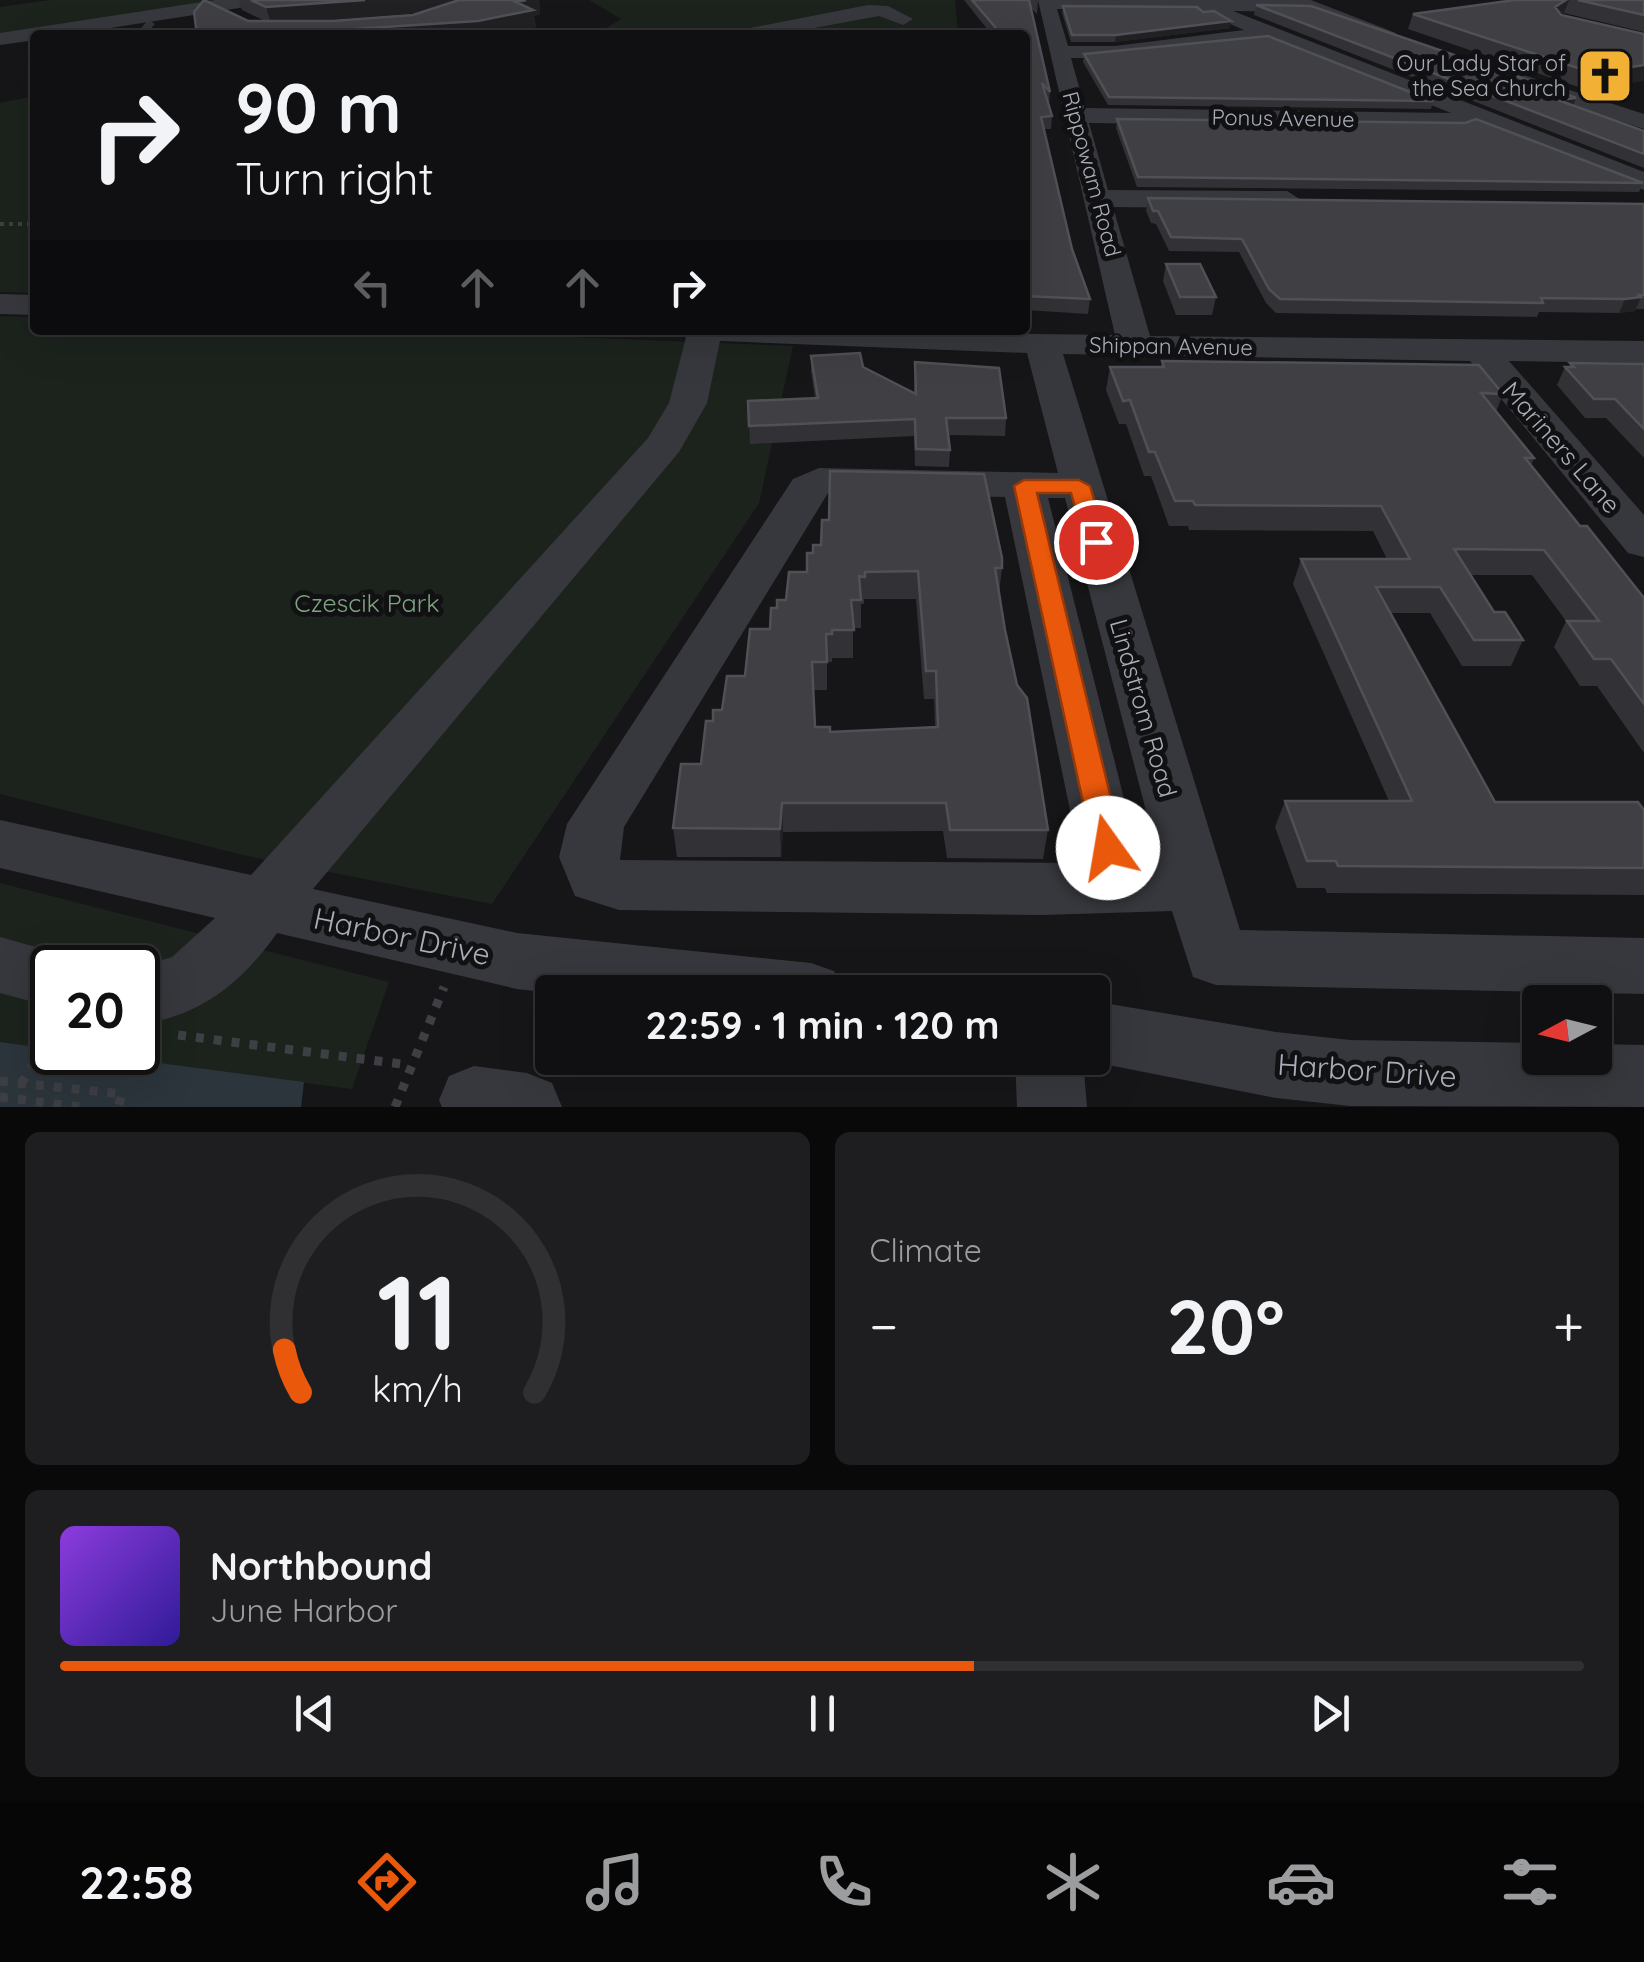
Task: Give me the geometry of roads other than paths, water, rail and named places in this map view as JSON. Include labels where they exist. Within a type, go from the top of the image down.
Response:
[{"type":"street","points":[[117,30],[170,20],[206,3],[252,0]]},
{"type":"street","points":[[812,30],[808,16],[815,8],[842,0]]},
{"type":"street","points":[[206,3],[249,25]]},
{"type":"street","name":"Rippowam Road","points":[[1135,346],[1046,3],[1204,4]]},
{"type":"street","points":[[1204,4],[1311,6],[1404,40]]},
{"type":"street","points":[[1204,4],[1644,182]]},
{"type":"street","points":[[0,19],[72,8],[170,20]]},
{"type":"street","points":[[1059,52],[1136,50],[1268,32]]},
{"type":"street","points":[[0,39],[30,37]]},
{"type":"street","points":[[1496,73],[1644,122]]},
{"type":"street","name":"Ponus Avenue","points":[[1076,115],[1489,121]]},
{"type":"street","points":[[1099,198],[1313,200]]},
{"type":"street","points":[[0,304],[30,305]]},
{"type":"street","points":[[160,994],[196,980],[224,957],[261,906],[665,444],[688,403],[702,335]]},
{"type":"street","name":"Shippan Avenue","points":[[865,335],[1135,346],[1644,352]]},
{"type":"street","name":"Lindstrom Road","points":[[1042,343],[1079,486],[1216,957],[1644,966]]},
{"type":"street","name":"Mariners Lane","points":[[1480,350],[1644,543]]},
{"type":"street","points":[[1079,486],[834,477],[808,488],[596,824],[589,857],[596,878],[619,886],[1042,890],[1116,885],[1195,886]]},
{"type":"street","points":[[1024,486],[1116,885]]},
{"type":"street","name":"Harbor Drive","points":[[0,844],[518,961],[650,975]]},
{"type":"street","points":[[0,964],[30,972]]},
{"type":"street","name":"Harbor Drive","points":[[1110,1035],[1394,1091],[1644,1078]]},
{"type":"street","points":[[1050,1075],[1052,1107]]},
{"type":"tunnel","points":[[142,27],[146,30]]},
{"type":"place","name":"Our Lady Star of the Sea Church","points":[[1605,76]]},
{"type":"park label","name":"Czescik Park","points":[[367,602]]}]
